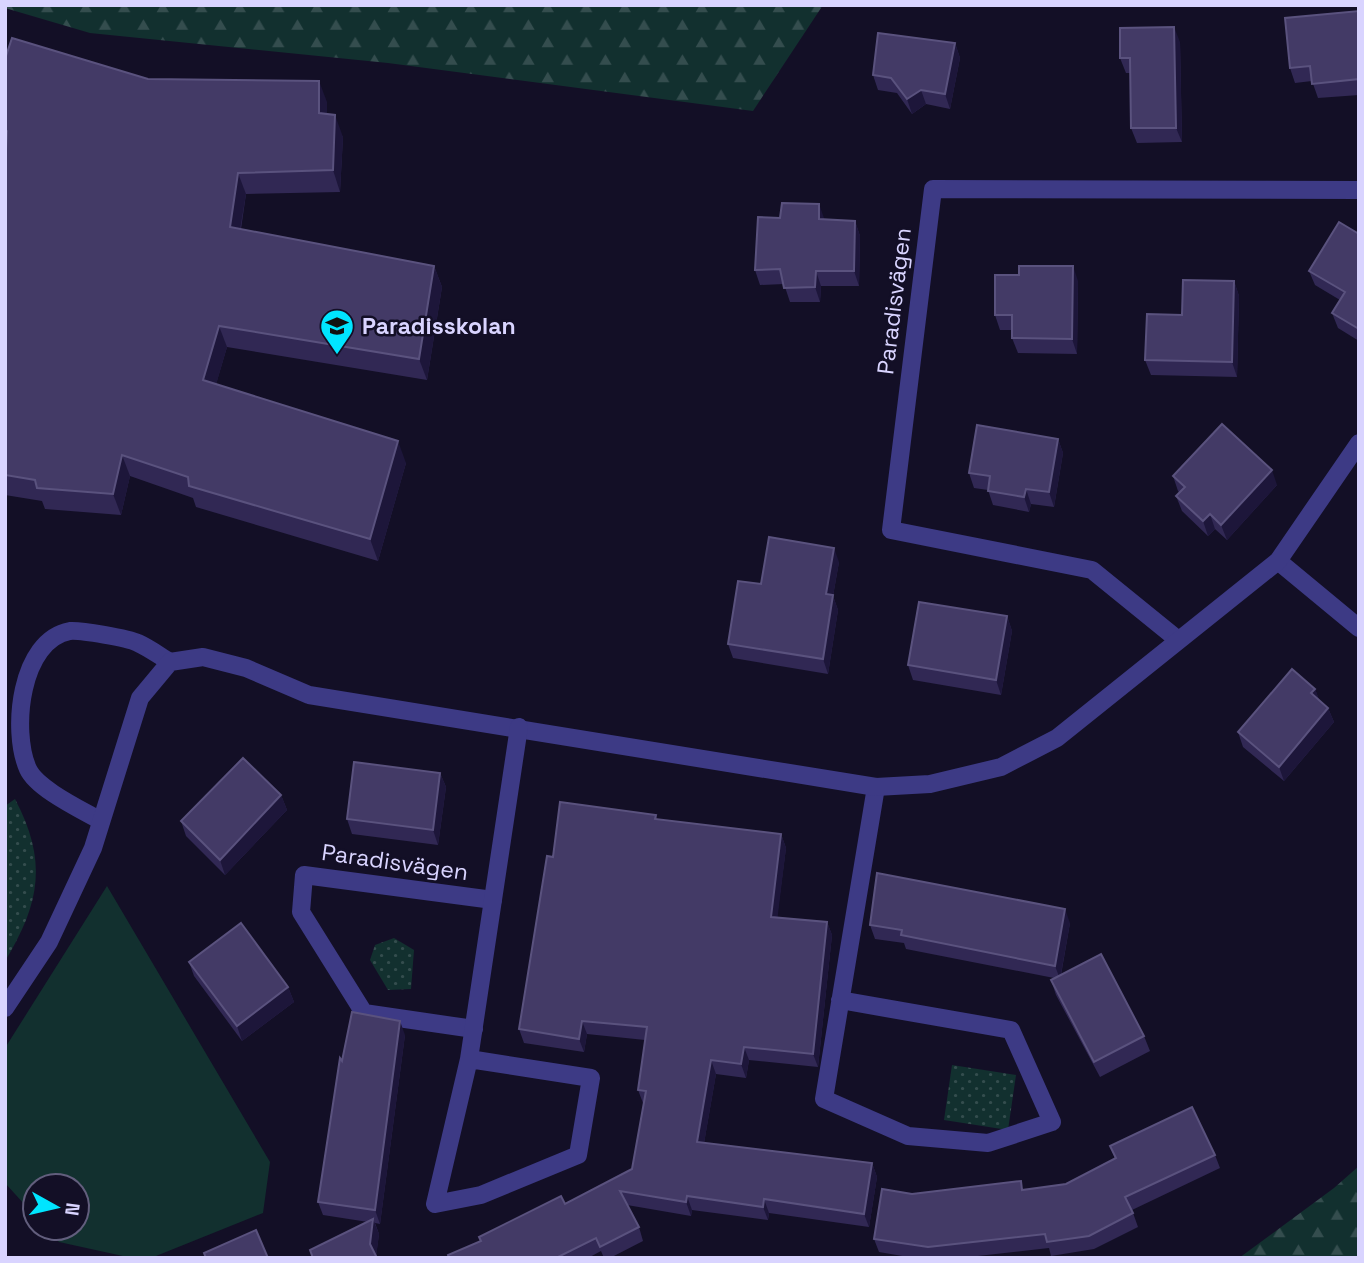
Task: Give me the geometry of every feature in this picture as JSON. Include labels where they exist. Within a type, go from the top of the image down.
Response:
[{"type":"street","name":"Paradisvägen","points":[[1177,639],[1092,570],[891,530],[933,189],[1359,190]]},
{"type":"street","points":[[101,821],[60,797],[29,771],[18,726],[25,679],[48,641],[71,631],[136,642],[170,662],[203,657],[246,668],[309,695],[876,787],[930,783],[1001,767],[1057,738],[1177,639],[1278,561],[1359,443]]},
{"type":"street","points":[[1278,561],[1359,628]]},
{"type":"street","points":[[5,1008],[49,942],[93,848],[140,698],[170,662]]},
{"type":"street","name":"Paradisvägen","points":[[469,1059],[591,1078],[578,1155],[481,1195],[435,1204],[469,1059],[519,727]]},
{"type":"street","points":[[840,1000],[1011,1030],[1052,1122],[988,1143],[908,1136],[824,1099],[840,1000],[876,787]]},
{"type":"street","name":"Paradisvägen","points":[[474,1028],[364,1013],[301,912],[304,875],[493,901]]},
{"type":"green space","points":[[5,5],[823,5],[753,111],[388,63],[90,33],[5,8]]},
{"type":"green space","points":[[15,799],[32,842],[36,881],[26,919],[5,961],[5,806]]},
{"type":"green space","points":[[107,886],[270,1162],[263,1213],[151,1258],[132,1258],[59,1242],[91,1242],[91,1172],[21,1172],[21,1201],[5,1183],[5,1048]]},
{"type":"green space","points":[[394,938],[414,950],[411,989],[388,990],[370,960],[375,945]]},
{"type":"green space","points":[[952,1065],[1016,1075],[1008,1130],[944,1120]]},
{"type":"green space","points":[[1359,1166],[1359,1258],[1239,1258],[1334,1188]]},
{"type":"building","points":[[1359,11],[1359,79],[1312,84],[1310,66],[1290,68],[1285,18]]},
{"type":"building","points":[[1174,27],[1176,128],[1131,128],[1130,58],[1120,58],[1120,28]]},
{"type":"building","points":[[878,33],[955,43],[945,94],[921,90],[907,99],[891,78],[873,75]]},
{"type":"building","points":[[12,38],[148,79],[319,81],[319,113],[335,115],[333,170],[238,173],[230,227],[434,266],[419,359],[219,326],[203,380],[398,441],[370,539],[189,486],[188,477],[122,455],[113,494],[37,488],[35,480],[5,475],[5,59]]},
{"type":"building","points":[[782,203],[819,204],[819,219],[855,221],[854,271],[816,271],[815,287],[784,288],[780,269],[755,270],[758,217],[780,218]]},
{"type":"building","points":[[1339,222],[1359,234],[1359,329],[1332,313],[1345,292],[1309,271]]},
{"type":"building","points":[[1019,266],[1073,266],[1072,339],[1012,338],[1012,315],[995,315],[995,275],[1019,275]]},
{"type":"building","points":[[1183,280],[1234,281],[1232,362],[1145,360],[1147,314],[1182,315]]},
{"type":"building","points":[[1222,424],[1272,470],[1221,525],[1210,514],[1203,521],[1176,496],[1185,487],[1173,476]]},
{"type":"building","points":[[977,425],[1058,439],[1049,492],[1026,489],[1024,497],[988,491],[990,476],[969,473]]},
{"type":"building","points":[[769,537],[834,548],[826,594],[833,595],[823,659],[728,644],[738,581],[761,584]]},
{"type":"building","points":[[919,602],[1007,616],[996,680],[908,665]]},
{"type":"building","points":[[1292,669],[1315,689],[1311,693],[1328,708],[1279,767],[1238,732]]},
{"type":"building","points":[[243,758],[281,795],[220,860],[181,821]]},
{"type":"building","points":[[354,762],[440,773],[433,830],[347,819]]},
{"type":"building","points":[[560,802],[656,815],[655,819],[781,834],[771,917],[827,922],[813,1054],[744,1047],[741,1064],[711,1060],[697,1142],[872,1163],[864,1214],[764,1199],[763,1207],[687,1196],[686,1202],[620,1191],[639,1227],[600,1247],[596,1238],[556,1258],[449,1258],[448,1255],[481,1241],[479,1237],[561,1196],[565,1204],[632,1169],[646,1091],[638,1090],[647,1027],[582,1021],[579,1039],[519,1029],[547,856],[553,857]]},
{"type":"building","points":[[877,873],[1065,909],[1055,966],[901,935],[902,930],[870,925]]},
{"type":"building","points":[[241,923],[288,987],[237,1026],[189,962]]},
{"type":"building","points":[[1101,954],[1144,1036],[1094,1062],[1051,980]]},
{"type":"building","points":[[352,1012],[400,1021],[375,1210],[318,1202],[340,1058],[342,1061]]},
{"type":"building","points":[[1192,1107],[1215,1155],[1125,1197],[1133,1213],[1089,1236],[1047,1242],[1045,1234],[928,1247],[874,1239],[882,1189],[912,1194],[1021,1181],[1022,1190],[1066,1184],[1116,1158],[1110,1146]]},
{"type":"building","points":[[373,1219],[370,1244],[377,1258],[313,1258],[310,1250]]},
{"type":"building","points":[[256,1230],[268,1258],[206,1258],[204,1253]]},
{"type":"place","name":"Paradisskolan","points":[[337,356]]}]
